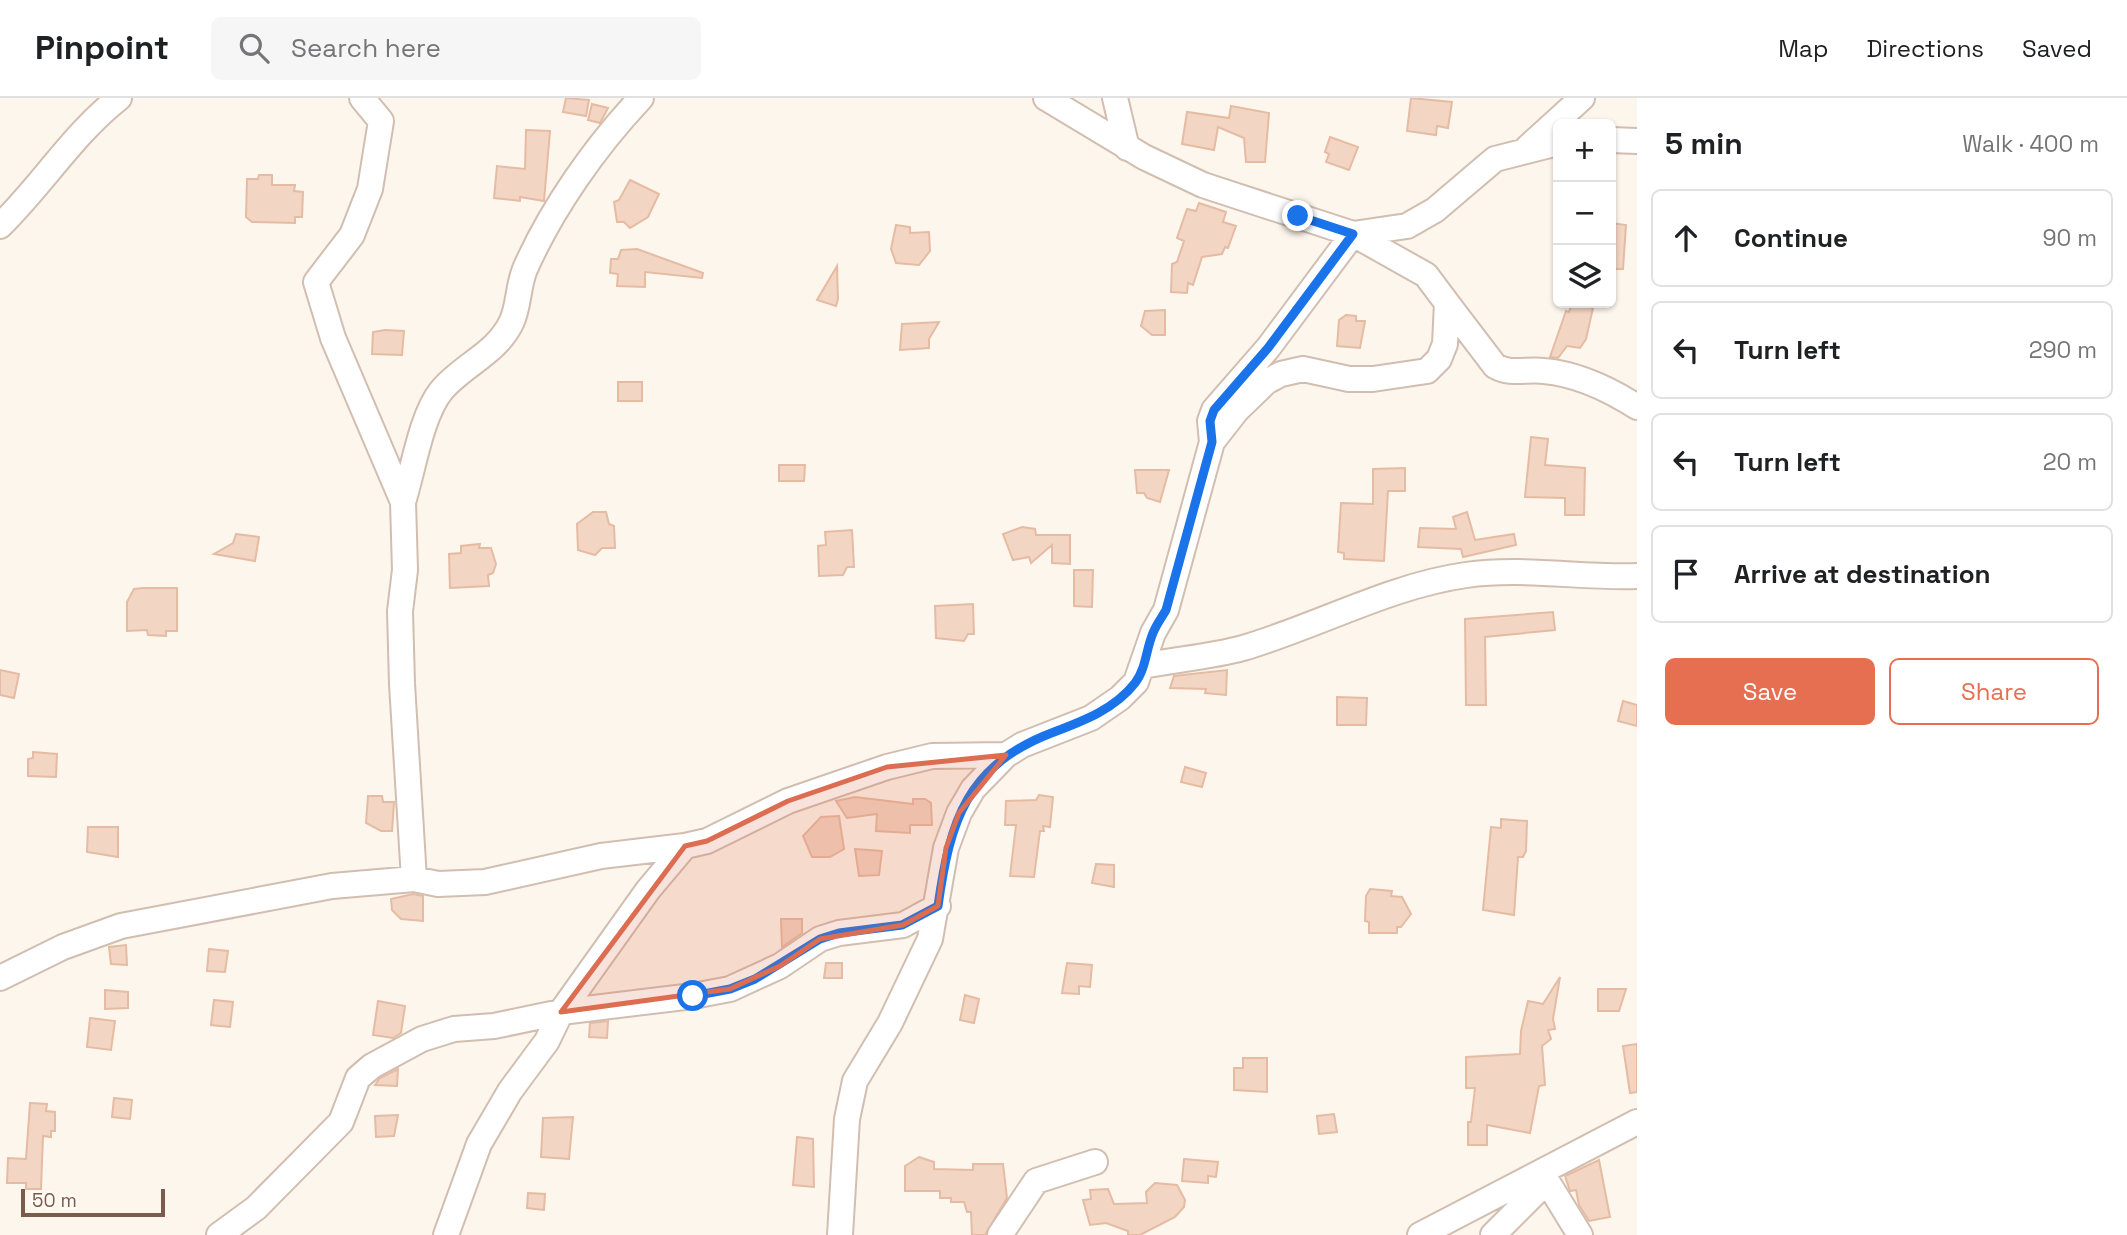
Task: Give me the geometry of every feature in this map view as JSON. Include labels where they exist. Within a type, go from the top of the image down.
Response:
[{"type":"street","points":[[0,226],[42,182],[82,130],[119,98]]},
{"type":"street","points":[[362,98],[381,121],[370,189],[352,235],[316,282],[333,338],[403,502]]},
{"type":"street","points":[[414,879],[402,684],[400,611],[405,570],[403,502],[430,412],[440,393],[503,337],[513,319],[524,272],[553,216],[601,147],[641,98]]},
{"type":"street","points":[[1046,98],[1127,148],[1203,185],[1353,234],[1426,275],[1495,366],[1506,372],[1544,371],[1573,376],[1612,391],[1637,407]]},
{"type":"street","points":[[1115,98],[1127,148]]},
{"type":"street","points":[[1526,149],[1582,98]]},
{"type":"street","points":[[1616,140],[1637,141]]},
{"type":"street","points":[[840,1235],[847,1119],[855,1081],[930,939],[938,906],[946,848],[959,813],[973,789],[1006,755],[1022,745],[1091,718],[1120,698],[1136,682],[1153,633],[1166,610],[1212,442],[1210,421],[1214,410],[1268,348],[1353,234],[1407,226],[1435,209],[1495,159],[1553,144]]},
{"type":"street","points":[[1212,442],[1256,391],[1281,374],[1303,369],[1349,379],[1373,379],[1427,371],[1438,359],[1444,344],[1447,303]]},
{"type":"street","points":[[1143,666],[1244,648],[1428,582],[1468,575],[1528,570],[1577,576],[1637,576]]},
{"type":"street","points":[[0,978],[63,947],[121,926],[332,886],[414,879],[438,884],[485,882],[601,856],[684,846],[707,841],[788,801],[887,766],[932,757],[1006,755]]},
{"type":"street","points":[[446,1235],[480,1144],[510,1091],[547,1041],[561,1012],[648,890],[684,846]]},
{"type":"street","points":[[219,1235],[256,1208],[341,1122],[358,1078],[372,1066],[422,1039],[453,1029],[494,1026],[561,1012],[730,989],[780,966],[820,939],[839,933],[902,925],[938,906]]},
{"type":"street","points":[[1420,1235],[1544,1177],[1637,1122]]},
{"type":"street","points":[[1000,1235],[1036,1181],[1095,1162]]},
{"type":"street","points":[[1493,1235],[1544,1177]]},
{"type":"street","points":[[1544,1177],[1580,1235]]},
{"type":"highlighted area","points":[[1006,755],[959,813],[946,848],[938,906],[903,925],[820,939],[780,966],[730,989],[561,1012],[685,846],[707,841],[788,801],[887,767]]},
{"type":"building","points":[[566,98],[589,100],[586,116],[563,112]]},
{"type":"building","points":[[1411,98],[1452,102],[1448,128],[1437,126],[1436,135],[1407,131]]},
{"type":"building","points":[[592,104],[608,108],[600,123],[588,120]]},
{"type":"building","points":[[1231,106],[1269,113],[1265,162],[1246,162],[1244,138],[1218,127],[1214,150],[1182,144],[1187,112],[1229,118]]},
{"type":"building","points":[[526,130],[550,131],[544,201],[520,197],[520,201],[494,198],[497,166],[525,169]]},
{"type":"building","points":[[1330,137],[1358,147],[1349,170],[1326,162],[1329,154],[1325,152]]},
{"type":"building","points":[[259,175],[272,175],[272,185],[295,185],[294,191],[303,192],[302,217],[295,217],[295,223],[252,222],[246,217],[247,179],[258,179]]},
{"type":"building","points":[[630,180],[659,194],[648,217],[630,228],[624,222],[617,222],[614,202],[619,200]]},
{"type":"building","points":[[1199,203],[1226,212],[1223,222],[1236,226],[1228,248],[1225,247],[1222,254],[1202,257],[1193,285],[1188,283],[1187,293],[1171,292],[1172,264],[1177,262],[1184,241],[1177,238],[1187,209],[1196,211]]},
{"type":"building","points":[[1616,224],[1626,225],[1623,269],[1616,269]]},
{"type":"building","points":[[896,225],[910,227],[910,233],[929,232],[930,251],[919,265],[896,263],[891,249]]},
{"type":"building","points":[[637,249],[703,273],[702,278],[645,272],[645,287],[617,286],[618,274],[610,273],[611,259],[618,259],[621,250]]},
{"type":"building","points":[[837,266],[838,299],[836,306],[817,300]]},
{"type":"building","points":[[1570,308],[1593,308],[1586,339],[1580,348],[1567,346],[1558,358],[1550,357],[1566,311],[1569,312]]},
{"type":"building","points":[[1165,310],[1165,335],[1152,335],[1141,326],[1145,311]]},
{"type":"building","points":[[1346,315],[1356,316],[1356,321],[1365,321],[1360,348],[1337,346],[1339,320]]},
{"type":"building","points":[[939,322],[929,339],[929,348],[900,350],[902,324]]},
{"type":"building","points":[[404,331],[402,355],[372,354],[373,332]]},
{"type":"building","points":[[618,382],[642,382],[642,401],[618,401]]},
{"type":"building","points":[[1531,437],[1548,439],[1545,465],[1585,468],[1584,515],[1565,515],[1565,498],[1525,497]]},
{"type":"building","points":[[779,465],[805,465],[804,481],[779,481]]},
{"type":"building","points":[[1405,468],[1405,491],[1388,491],[1384,561],[1344,559],[1344,553],[1338,552],[1341,503],[1373,504],[1373,469]]},
{"type":"building","points":[[1135,470],[1169,470],[1160,502],[1147,498],[1144,493],[1137,493]]},
{"type":"building","points":[[593,512],[606,512],[609,524],[614,526],[615,548],[602,548],[595,555],[578,550],[577,524]]},
{"type":"building","points":[[1467,512],[1475,540],[1514,534],[1516,545],[1463,557],[1461,549],[1418,547],[1420,528],[1456,529],[1453,517]]},
{"type":"building","points":[[1022,527],[1035,529],[1036,535],[1070,535],[1070,564],[1052,563],[1052,545],[1031,563],[1029,557],[1013,560],[1003,534]]},
{"type":"building","points":[[852,530],[854,567],[847,567],[843,575],[819,576],[818,546],[826,545],[825,532]]},
{"type":"building","points":[[236,534],[259,537],[255,561],[214,554],[233,543]]},
{"type":"building","points":[[480,544],[479,548],[491,548],[496,564],[493,573],[488,575],[489,586],[450,588],[449,554],[461,553],[461,546]]},
{"type":"building","points":[[1074,570],[1093,570],[1092,607],[1074,606]]},
{"type":"building","points":[[177,588],[177,631],[166,631],[166,636],[148,635],[147,630],[127,631],[127,602],[134,589]]},
{"type":"building","points":[[973,604],[974,634],[968,634],[964,641],[936,638],[935,606]]},
{"type":"building","points":[[1553,612],[1555,630],[1485,637],[1486,705],[1466,705],[1465,619]]},
{"type":"building","points":[[0,670],[19,674],[14,698],[0,695]]},
{"type":"building","points":[[1227,670],[1226,695],[1205,693],[1206,689],[1170,688],[1174,676]]},
{"type":"building","points":[[1337,697],[1367,698],[1366,725],[1337,725]]},
{"type":"building","points":[[1623,701],[1637,705],[1637,726],[1618,721]]},
{"type":"building","points":[[33,752],[57,754],[56,777],[28,776],[28,759],[33,758]]},
{"type":"building","points":[[1185,767],[1206,773],[1202,787],[1181,782]]},
{"type":"building","points":[[1039,795],[1053,797],[1050,827],[1043,826],[1044,831],[1040,831],[1034,877],[1010,876],[1016,825],[1005,825],[1006,801],[1036,800]]},
{"type":"building","points":[[368,796],[382,796],[383,802],[394,802],[392,831],[381,831],[366,823]]},
{"type":"building","points":[[855,797],[913,804],[913,799],[925,799],[931,803],[932,825],[910,825],[910,833],[876,831],[877,814],[847,818],[836,801]]},
{"type":"building","points":[[839,816],[844,849],[830,857],[812,857],[803,836],[821,817]]},
{"type":"building","points":[[1501,819],[1527,821],[1526,851],[1523,857],[1518,857],[1514,915],[1483,910],[1491,827],[1501,828]]},
{"type":"building","points":[[88,827],[118,827],[118,857],[87,852]]},
{"type":"building","points":[[855,849],[882,851],[879,875],[859,876]]},
{"type":"building","points":[[1096,864],[1114,865],[1114,887],[1092,883]]},
{"type":"building","points":[[1370,889],[1392,891],[1391,896],[1402,897],[1411,914],[1401,927],[1397,927],[1397,933],[1369,933],[1369,922],[1365,921],[1366,896]]},
{"type":"building","points":[[413,894],[423,896],[423,921],[401,919],[392,910],[391,899]]},
{"type":"building","points":[[781,919],[802,919],[802,933],[782,947]]},
{"type":"building","points":[[126,945],[127,965],[111,964],[109,947]]},
{"type":"building","points":[[209,949],[228,951],[225,972],[207,971]]},
{"type":"building","points":[[826,963],[842,963],[842,978],[824,978]]},
{"type":"building","points":[[1067,963],[1092,965],[1090,987],[1079,986],[1079,994],[1062,993]]},
{"type":"building","points":[[1560,977],[1553,1019],[1555,1029],[1548,1030],[1551,1039],[1542,1046],[1545,1085],[1539,1086],[1530,1133],[1487,1125],[1487,1145],[1468,1145],[1468,1122],[1471,1122],[1475,1088],[1466,1088],[1466,1057],[1520,1054],[1521,1031],[1528,1001],[1543,1004]]},
{"type":"building","points":[[1598,989],[1626,989],[1619,1011],[1598,1011]]},
{"type":"building","points":[[105,990],[128,992],[128,1008],[105,1009]]},
{"type":"building","points":[[965,995],[979,999],[974,1023],[960,1020]]},
{"type":"building","points":[[214,1000],[233,1002],[230,1027],[211,1025]]},
{"type":"building","points":[[378,1001],[405,1006],[401,1033],[393,1038],[373,1035]]},
{"type":"building","points":[[90,1018],[115,1021],[111,1050],[87,1047]]},
{"type":"building","points":[[608,1021],[607,1038],[589,1037],[590,1023]]},
{"type":"building","points":[[1637,1044],[1637,1092],[1630,1093],[1623,1046]]},
{"type":"building","points":[[1243,1058],[1267,1058],[1267,1092],[1234,1090],[1234,1068],[1243,1068]]},
{"type":"building","points":[[398,1069],[397,1086],[375,1085],[380,1078]]},
{"type":"building","points":[[114,1098],[132,1100],[130,1119],[112,1117]]},
{"type":"building","points":[[30,1103],[47,1104],[46,1111],[55,1112],[55,1131],[51,1131],[51,1137],[43,1136],[41,1189],[26,1189],[26,1183],[7,1183],[8,1158],[26,1159]]},
{"type":"building","points":[[1334,1114],[1337,1132],[1319,1134],[1317,1116]]},
{"type":"building","points":[[398,1115],[394,1136],[376,1137],[375,1116]]},
{"type":"building","points":[[573,1117],[569,1159],[541,1157],[543,1118]]},
{"type":"building","points":[[797,1137],[813,1139],[814,1187],[793,1185]]},
{"type":"building","points":[[919,1157],[934,1162],[934,1169],[973,1170],[973,1164],[1003,1164],[1007,1198],[985,1235],[972,1235],[971,1212],[967,1212],[964,1202],[951,1202],[951,1198],[940,1198],[940,1191],[905,1191],[905,1166]]},
{"type":"building","points":[[1184,1159],[1218,1162],[1216,1177],[1208,1176],[1208,1183],[1182,1181]]},
{"type":"building","points":[[1599,1160],[1610,1217],[1589,1221],[1579,1205],[1576,1190],[1570,1191],[1565,1176]]},
{"type":"building","points":[[1155,1183],[1177,1185],[1185,1200],[1184,1207],[1175,1217],[1140,1235],[1128,1235],[1128,1231],[1106,1223],[1090,1225],[1083,1200],[1091,1199],[1090,1190],[1108,1189],[1114,1204],[1147,1203],[1146,1192]]},
{"type":"building","points":[[528,1193],[545,1194],[544,1210],[527,1208]]},
{"type":"route","points":[[693,996],[730,989],[755,979],[820,939],[839,933],[902,925],[938,906],[946,848],[959,813],[973,789],[1006,755],[1022,745],[1091,718],[1120,698],[1136,682],[1153,633],[1166,610],[1212,442],[1210,421],[1214,410],[1268,348],[1353,234],[1298,216]]}]
